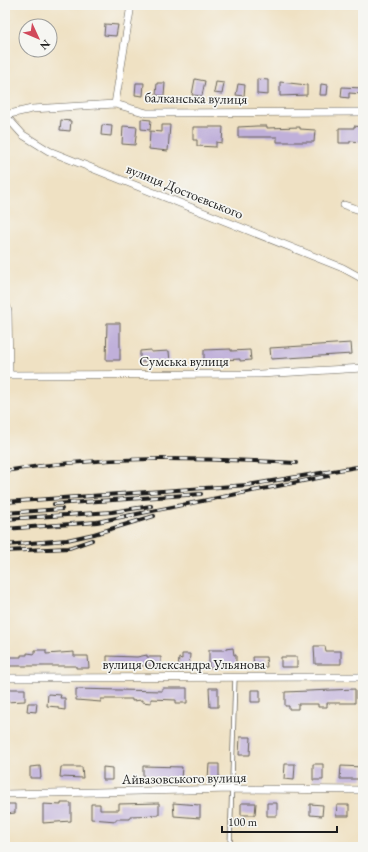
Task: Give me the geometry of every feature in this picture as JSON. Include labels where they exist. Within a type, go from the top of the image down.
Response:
[{"type":"street","points":[[115,104],[131,5]]},
{"type":"street","name":"балканська вулиця","points":[[5,115],[32,109],[115,104],[147,113],[363,112]]},
{"type":"street","name":"вулиця Достоєвського","points":[[5,115],[23,135],[49,151],[343,268],[363,279]]},
{"type":"street","points":[[344,205],[363,212]]},
{"type":"street","points":[[5,302],[8,311],[7,375]]},
{"type":"street","name":"Сумська вулиця","points":[[7,375],[260,374],[363,368]]},
{"type":"street","name":"вулиця Олександра Ульянова","points":[[5,678],[363,677]]},
{"type":"street","name":"Айвазовського вулиця","points":[[5,794],[233,790],[363,790]]},
{"type":"lane","points":[[230,847],[233,790],[235,677]]},
{"type":"building","points":[[105,24],[118,25],[116,36],[104,35]]},
{"type":"building","points":[[195,79],[205,81],[202,96],[192,95]]},
{"type":"building","points":[[257,79],[268,80],[268,95],[257,94]]},
{"type":"building","points":[[216,82],[224,83],[222,94],[214,93]]},
{"type":"building","points":[[280,82],[307,85],[307,95],[280,96]]},
{"type":"building","points":[[136,83],[144,83],[143,96],[135,95]]},
{"type":"building","points":[[157,83],[165,83],[164,96],[156,95]]},
{"type":"building","points":[[238,84],[245,85],[244,96],[236,95]]},
{"type":"building","points":[[321,84],[328,85],[327,95],[320,95]]},
{"type":"building","points":[[342,87],[363,88],[363,94],[349,93],[349,98],[341,97]]},
{"type":"building","points":[[141,119],[151,120],[150,130],[141,129]]},
{"type":"building","points":[[61,120],[71,121],[70,131],[60,130]]},
{"type":"building","points":[[102,125],[112,126],[111,136],[101,135]]},
{"type":"building","points":[[162,125],[170,125],[168,151],[149,149],[150,131],[162,132]]},
{"type":"building","points":[[123,126],[137,127],[135,145],[122,144]]},
{"type":"building","points":[[267,126],[267,128],[300,127],[300,129],[315,130],[314,142],[277,142],[277,137],[238,137],[238,127]]},
{"type":"building","points":[[354,126],[363,127],[363,142],[350,141],[350,143],[339,143],[339,128],[354,128]]},
{"type":"building","points":[[193,127],[223,127],[222,143],[216,142],[216,147],[197,146],[197,140],[193,140]]},
{"type":"building","points":[[107,323],[120,323],[120,360],[106,360]]},
{"type":"building","points":[[351,343],[352,354],[271,359],[270,348]]},
{"type":"building","points":[[231,349],[231,351],[250,350],[251,360],[240,361],[240,359],[204,361],[204,350]]},
{"type":"building","points":[[151,350],[151,352],[169,351],[170,362],[140,362],[140,351]]},
{"type":"building","points":[[314,646],[325,646],[326,651],[341,651],[341,664],[315,664]]},
{"type":"building","points":[[233,648],[234,655],[236,655],[236,667],[209,668],[209,650],[225,650]]},
{"type":"building","points":[[35,650],[46,650],[46,654],[74,652],[74,656],[88,656],[89,668],[76,668],[76,666],[7,666],[7,657],[21,657],[21,655],[27,655],[27,653],[35,654]]},
{"type":"building","points":[[182,654],[190,654],[189,670],[178,670],[179,658],[182,659]]},
{"type":"building","points":[[147,655],[147,657],[161,657],[161,668],[150,668],[150,665],[132,667],[132,669],[124,669],[124,667],[107,668],[107,656],[137,657]]},
{"type":"building","points":[[253,657],[266,657],[267,667],[254,667]]},
{"type":"building","points":[[281,657],[297,657],[297,667],[281,667]]},
{"type":"building","points":[[162,688],[187,688],[187,703],[176,703],[176,700],[151,699],[151,703],[142,702],[142,700],[132,701],[132,699],[101,699],[101,702],[76,700],[76,689],[162,691]]},
{"type":"building","points":[[209,688],[218,688],[218,707],[210,707]]},
{"type":"building","points":[[5,689],[25,689],[25,701],[5,702]]},
{"type":"building","points":[[355,689],[355,703],[327,703],[327,707],[318,707],[318,704],[298,704],[298,709],[289,709],[289,706],[285,706],[285,692]]},
{"type":"building","points":[[251,690],[260,690],[260,702],[251,702]]},
{"type":"building","points":[[48,694],[61,695],[60,698],[65,698],[65,710],[58,709],[58,707],[47,706]]},
{"type":"building","points":[[28,703],[37,703],[36,712],[27,711]]},
{"type":"building","points":[[240,737],[251,737],[250,755],[239,755]]},
{"type":"building","points":[[209,764],[219,764],[219,779],[208,778]]},
{"type":"building","points":[[285,764],[295,764],[294,780],[284,779]]},
{"type":"building","points":[[313,764],[323,764],[323,780],[313,780]]},
{"type":"building","points":[[40,766],[41,778],[30,778],[30,767]]},
{"type":"building","points":[[143,766],[182,767],[181,779],[143,779]]},
{"type":"building","points":[[341,766],[363,767],[363,779],[340,779]]},
{"type":"building","points":[[61,767],[82,767],[83,778],[60,777]]},
{"type":"building","points":[[103,767],[112,768],[112,780],[103,780]]},
{"type":"building","points":[[61,803],[71,803],[71,821],[43,823],[43,804],[61,805]]},
{"type":"building","points":[[159,803],[159,815],[130,816],[130,819],[116,819],[116,821],[91,819],[91,804],[100,804],[100,810],[119,810],[119,804]]},
{"type":"building","points":[[173,803],[200,805],[200,818],[174,816]]},
{"type":"building","points":[[241,803],[256,803],[255,815],[241,815]]},
{"type":"building","points":[[267,803],[277,803],[277,816],[267,816]]},
{"type":"building","points":[[5,804],[15,804],[15,813],[5,814]]},
{"type":"building","points":[[310,804],[323,805],[322,816],[310,815]]},
{"type":"building","points":[[337,805],[349,805],[349,816],[336,816]]},
{"type":"railway","points":[[5,471],[78,462],[150,459],[296,463]]},
{"type":"railway","points":[[5,502],[248,485],[363,466]]},
{"type":"railway","points":[[127,516],[328,476]]},
{"type":"railway","points":[[54,504],[201,494]]},
{"type":"railway","points":[[5,519],[112,512],[151,506]]},
{"type":"railway","points":[[5,513],[62,509]]},
{"type":"railway","points":[[5,529],[97,522],[131,515]]},
{"type":"railway","points":[[5,545],[67,540],[94,534],[154,516]]},
{"type":"railway","points":[[5,551],[69,548],[92,540]]}]
